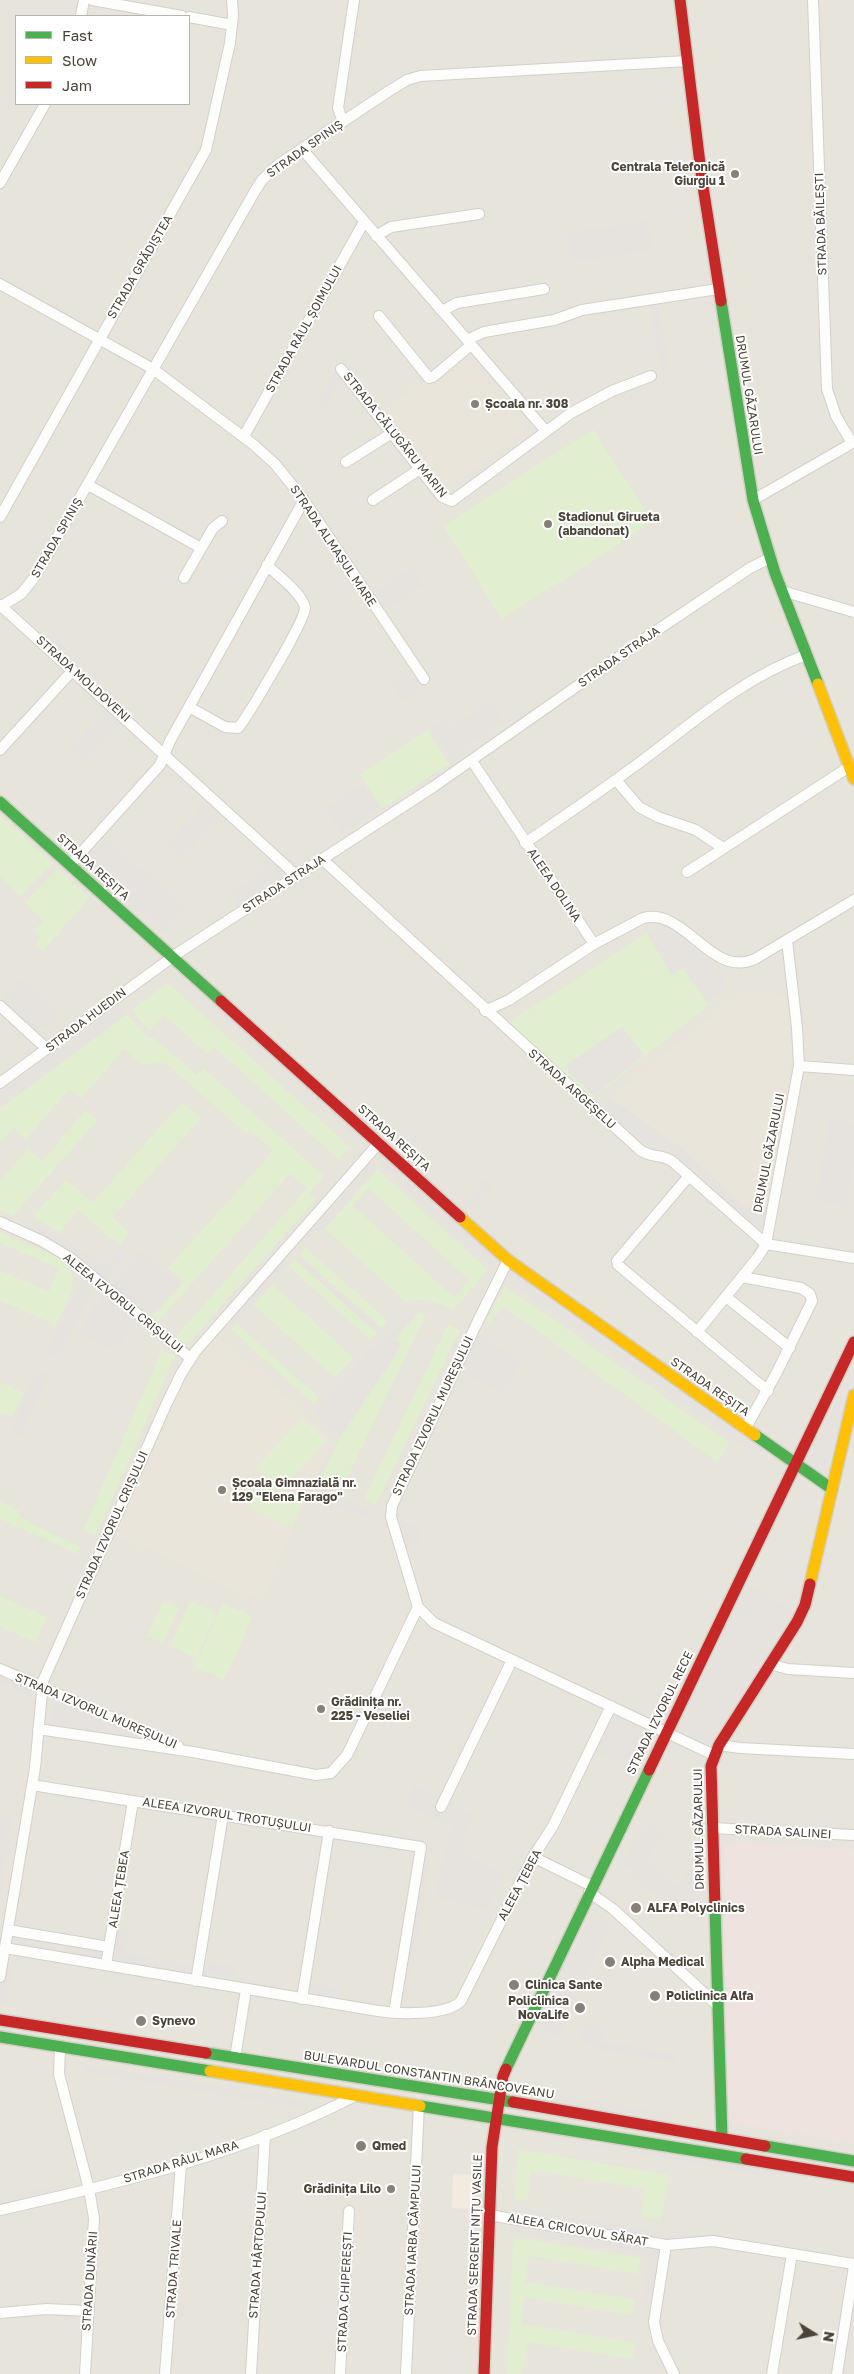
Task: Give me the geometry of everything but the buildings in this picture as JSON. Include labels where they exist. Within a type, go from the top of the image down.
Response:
[{"type":"street","points":[[81,15],[84,0]]},
{"type":"street","points":[[92,0],[176,15]]},
{"type":"street","name":"STRADA GRĂDIȘTEA","points":[[0,517],[98,339],[206,150],[232,25],[232,0]]},
{"type":"street","points":[[343,122],[338,108],[354,0]]},
{"type":"street","name":"DRUMUL GĂZARULUI","points":[[680,0],[718,290],[753,500],[770,558],[854,779]]},
{"type":"street","name":"STRADA BĂILEȘTI","points":[[813,0],[828,389],[836,416],[853,443]]},
{"type":"street","points":[[190,18],[232,25]]},
{"type":"street","name":"STRADA SPINIȘ","points":[[1,606],[21,594],[30,585],[262,180],[279,164],[407,80],[420,76],[687,61]]},
{"type":"street","points":[[0,183],[44,105]]},
{"type":"street","points":[[302,149],[545,430]]},
{"type":"street","points":[[376,236],[391,227],[479,214]]},
{"type":"street","name":"STRADA RÂUL ȘOIMULUI","points":[[244,436],[364,222]]},
{"type":"street","name":"STRADA ALMAȘUL MARE","points":[[0,284],[153,369],[244,436],[275,464],[304,500],[424,679]]},
{"type":"street","points":[[442,311],[448,306],[463,302],[544,289]]},
{"type":"street","points":[[379,316],[429,378],[434,377],[469,343],[484,332],[554,320],[582,310],[718,290]]},
{"type":"street","name":"STRADA CĂLUGĂRU MARIN","points":[[341,369],[442,497],[452,501],[545,430],[596,398],[651,376]]},
{"type":"street","points":[[346,462],[392,433]]},
{"type":"street","points":[[753,500],[853,443]]},
{"type":"street","points":[[373,500],[420,469]]},
{"type":"street","name":"STRADA SPINIȘ","points":[[88,485],[201,548]]},
{"type":"street","points":[[70,865],[160,765],[170,741],[304,500]]},
{"type":"street","points":[[184,578],[213,528],[222,521]]},
{"type":"street","name":"STRADA STRAJA","points":[[172,957],[472,761],[665,625],[750,568],[770,558]]},
{"type":"street","points":[[189,707],[225,727],[238,728],[293,635],[305,613],[304,604],[293,590],[267,565]]},
{"type":"street","points":[[782,591],[854,612]]},
{"type":"street","name":"STRADA MOLDOVENI","points":[[1,606],[297,876]]},
{"type":"street","name":"ALEEA DOLINA","points":[[594,944],[526,843],[616,780],[744,685],[771,670],[806,655]]},
{"type":"street","points":[[0,750],[73,670]]},
{"type":"street","points":[[472,761],[526,843]]},
{"type":"street","points":[[687,872],[849,767]]},
{"type":"street","points":[[616,780],[638,807],[658,817],[696,830],[723,848]]},
{"type":"street","name":"STRADA REȘIȚA","points":[[0,802],[508,1260],[795,1464]]},
{"type":"street","name":"STRADA ARGEȘELU","points":[[322,859],[485,1011],[640,1150],[648,1155],[667,1158],[766,1244]]},
{"type":"street","points":[[485,1011],[509,1000],[594,944],[643,918],[652,916],[663,918],[722,958],[732,963],[743,964],[854,900]]},
{"type":"street","name":"DRUMUL GĂZARULUI","points":[[766,1244],[799,1066],[797,1028],[787,940]]},
{"type":"street","name":"STRADA HUEDIN","points":[[0,1084],[172,957]]},
{"type":"street","points":[[0,1006],[47,1049]]},
{"type":"street","points":[[799,1066],[854,1070]]},
{"type":"street","name":"STRADA IZVORUL CRIȘULUI","points":[[0,1977],[32,1785],[42,1688],[48,1666],[81,1592],[190,1358],[379,1143]]},
{"type":"street","points":[[689,1176],[617,1261],[618,1264],[768,1391]]},
{"type":"street","name":"ALEEA IZVORUL CRIȘULUI","points":[[0,1222],[42,1241],[72,1259],[190,1358]]},
{"type":"street","points":[[697,1332],[766,1244],[854,1258]]},
{"type":"street","name":"STRADA IZVORUL MUREȘULUI","points":[[38,1729],[193,1752],[316,1775],[331,1773],[346,1754],[418,1607],[391,1518],[392,1506],[468,1341],[508,1260]]},
{"type":"street","points":[[742,1277],[801,1288],[810,1294],[812,1304],[768,1391],[746,1429]]},
{"type":"street","points":[[726,1297],[790,1348]]},
{"type":"street","name":"STRADA IZVORUL RECE","points":[[498,2100],[508,2062],[854,1342]]},
{"type":"street","name":"DRUMUL GĂZARULUI","points":[[722,2138],[711,1776],[717,1750],[805,1605],[832,1489],[851,1430],[854,1395]]},
{"type":"street","points":[[795,1464],[832,1489]]},
{"type":"street","points":[[418,1607],[434,1623],[666,1732],[717,1750],[740,1748],[854,1754]]},
{"type":"street","points":[[442,1807],[512,1660]]},
{"type":"street","points":[[770,1664],[788,1669],[854,1673]]},
{"type":"street","name":"STRADA IZVORUL MUREȘULUI","points":[[0,1669],[193,1752]]},
{"type":"street","name":"ALEEA ȚEBEA","points":[[5,1948],[246,1990],[394,2012],[450,2009],[461,2001],[533,1857],[553,1826],[611,1706]]},
{"type":"street","name":"ALEEA IZVORUL TROTUȘULUI","points":[[32,1785],[421,1847],[394,2012]]},
{"type":"street","name":"ALEEA ȚEBEA","points":[[106,1965],[133,1800]]},
{"type":"street","points":[[196,1981],[223,1815]]},
{"type":"street","name":"STRADA SALINEI","points":[[712,1828],[854,1835]]},
{"type":"street","points":[[302,1999],[329,1831]]},
{"type":"street","points":[[533,1857],[591,1889],[718,2006]]},
{"type":"street","points":[[8,1930],[109,1947]]},
{"type":"street","points":[[235,2058],[246,1990]]},
{"type":"street","name":"BULEVARDUL CONSTANTIN BRÂNCOVEANU","points":[[0,2020],[498,2100],[854,2160]]},
{"type":"street","points":[[0,2037],[854,2177]]},
{"type":"street","name":"STRADA DUNĂRII","points":[[60,2047],[59,2074],[89,2188],[94,2218],[85,2374]]},
{"type":"street","name":"STRADA RÂUL MARA","points":[[0,2210],[181,2164],[265,2135],[325,2111],[357,2095]]},
{"type":"street","name":"STRADA SERGENT NIȚU VASILE","points":[[484,2374],[489,2215],[495,2118],[498,2100]]},
{"type":"street","name":"STRADA IARBA CÂMPULUI","points":[[406,2374],[419,2105]]},
{"type":"street","name":"STRADA HÂRTOPULUI","points":[[251,2374],[265,2135]]},
{"type":"street","name":"STRADA TRIVALE","points":[[165,2374],[181,2164]]},
{"type":"street","name":"STRADA CHIPEREȘTI","points":[[340,2374],[349,2211]]},
{"type":"street","name":"ALEEA CRICOVUL SĂRAT","points":[[489,2215],[666,2245],[713,2241],[854,2265]]},
{"type":"street","name":"ALEEA CRICOVUL SĂRAT","points":[[666,2245],[654,2322],[658,2341],[674,2374]]},
{"type":"street","points":[[772,2374],[792,2254]]},
{"type":"street","points":[[837,2374],[854,2265]]},
{"type":"street","points":[[0,2313],[46,2309],[89,2312]]},
{"type":"shaded area","points":[[0,0],[854,0],[854,2374],[0,2374]]},
{"type":"shaded area","points":[[648,221],[652,250],[571,262],[567,233]]},
{"type":"shaded area","points":[[659,306],[669,365],[660,367],[651,307]]},
{"type":"shaded area","name":"Școala nr. 308","points":[[463,357],[526,428],[444,493],[386,408],[425,380],[430,386]]},
{"type":"shaded area","points":[[336,370],[341,377],[323,411],[317,406]]},
{"type":"shaded area","points":[[411,567],[422,585],[386,609],[375,592]]},
{"type":"shaded area","points":[[413,668],[425,686],[403,701],[391,683]]},
{"type":"shaded area","points":[[490,701],[503,721],[469,746],[454,726]]},
{"type":"shaded area","points":[[107,709],[120,722],[86,760],[72,747]]},
{"type":"shaded area","points":[[448,717],[467,752],[454,762],[431,728]]},
{"type":"shaded area","points":[[363,785],[378,808],[342,833],[327,809]]},
{"type":"shaded area","points":[[207,801],[222,815],[182,858],[167,844]]},
{"type":"shaded area","points":[[106,837],[186,909],[165,932],[85,860]]},
{"type":"shaded area","points":[[272,861],[285,874],[240,906],[232,894]]},
{"type":"shaded area","points":[[664,925],[670,925],[705,954],[727,986],[707,1002],[683,968],[672,975],[647,933]]},
{"type":"shaded area","points":[[188,971],[368,1134],[361,1142],[180,979]]},
{"type":"shaded area","points":[[23,978],[58,1016],[37,1033],[2,1000]]},
{"type":"shaded area","points":[[740,993],[786,994],[792,1061],[766,1208],[742,1204],[675,1144],[610,1098]]},
{"type":"shaded area","points":[[120,1005],[127,1014],[0,1108],[0,1093]]},
{"type":"shaded area","points":[[622,1027],[644,1055],[594,1096],[564,1067]]},
{"type":"shaded area","points":[[610,1098],[675,1144],[742,1204],[766,1208],[762,1231],[670,1149],[644,1141],[600,1109]]},
{"type":"shaded area","points":[[830,1119],[854,1124],[854,1165],[846,1207],[815,1201]]},
{"type":"shaded area","points":[[387,1156],[495,1255],[487,1263],[379,1164]]},
{"type":"shaded area","points":[[369,1162],[376,1168],[322,1230],[318,1227],[305,1243],[300,1239]]},
{"type":"shaded area","points":[[485,1178],[494,1185],[473,1210],[464,1202]]},
{"type":"shaded area","points":[[35,1222],[69,1241],[103,1267],[120,1248],[128,1255],[103,1283],[28,1234]]},
{"type":"shaded area","points":[[142,1251],[179,1283],[146,1320],[139,1314],[115,1351],[80,1332],[97,1303]]},
{"type":"shaded area","points":[[297,1256],[380,1330],[377,1333],[295,1259]]},
{"type":"shaded area","points":[[282,1259],[287,1264],[237,1320],[232,1315]]},
{"type":"shaded area","points":[[522,1270],[761,1440],[753,1452],[513,1284]]},
{"type":"shaded area","points":[[82,1276],[88,1281],[91,1292],[56,1358],[46,1354],[75,1295]]},
{"type":"shaded area","points":[[410,1312],[414,1316],[395,1339],[401,1346],[340,1437],[314,1413],[374,1346],[377,1348]]},
{"type":"shaded area","name":"Școala Gimnazială nr. 129 \"Elena Farago\"","points":[[217,1335],[328,1435],[331,1443],[261,1602],[114,1534],[182,1381],[190,1367]]},
{"type":"shaded area","points":[[479,1335],[521,1363],[503,1393],[461,1373]]},
{"type":"shaded area","points":[[37,1370],[48,1375],[20,1438],[9,1433]]},
{"type":"shaded area","points":[[844,1384],[850,1386],[828,1475],[807,1461]]},
{"type":"shaded area","points":[[322,1488],[370,1511],[366,1519],[318,1496]]},
{"type":"shaded area","points":[[397,1518],[421,1529],[418,1542],[404,1547],[396,1523]]},
{"type":"shaded area","points":[[745,1582],[792,1610],[790,1617],[711,1745],[675,1727]]},
{"type":"shaded area","points":[[0,1675],[32,1689],[29,1696],[0,1684]]},
{"type":"shaded area","points":[[54,1699],[170,1746],[50,1724]]},
{"type":"shaded area","points":[[613,1714],[648,1730],[630,1767],[596,1751]]},
{"type":"shaded area","points":[[413,1784],[473,1813],[460,1851],[503,1873],[486,1911],[434,1895],[452,1827],[404,1804]]},
{"type":"shaded area","points":[[49,1787],[314,1829],[313,1837],[48,1795]]},
{"type":"shaded area","points":[[0,1814],[13,1816],[0,1896]]},
{"type":"shaded area","points":[[650,1824],[664,1835],[645,1861],[677,1886],[697,1860],[704,1865],[704,1916],[694,1924],[668,1895],[662,1899],[639,1886],[640,1883],[632,1879],[635,1872],[620,1865]]},
{"type":"shaded area","points":[[333,1832],[396,1842],[394,1852],[332,1843]]},
{"type":"shaded area","points":[[724,1842],[854,1849],[854,2144],[729,2122]]},
{"type":"shaded area","points":[[423,1856],[431,1858],[407,1997],[399,1996]]},
{"type":"shaded area","points":[[590,1918],[600,1923],[602,1919],[612,1924],[558,2037],[536,2028]]},
{"type":"shaded area","points":[[113,1927],[128,1929],[125,1953],[192,1965],[190,1980],[11,1949],[14,1931],[109,1947]]},
{"type":"shaded area","points":[[3,1957],[14,1959],[7,2003],[0,2002],[0,1977]]},
{"type":"shaded area","points":[[203,1961],[236,1966],[234,1978],[201,1972]]},
{"type":"shaded area","points":[[308,1983],[341,1988],[339,1997],[306,1991]]},
{"type":"shaded area","points":[[587,2021],[605,2030],[600,2041],[678,2054],[676,2063],[596,2050],[596,2047],[577,2041]]},
{"type":"shaded area","points":[[85,2065],[308,2101],[307,2109],[84,2072]]},
{"type":"shaded area","points":[[535,2091],[673,2114],[671,2123],[540,2100]]},
{"type":"shaded area","points":[[535,2128],[782,2172],[781,2179],[534,2135]]},
{"type":"shaded area","points":[[453,2174],[471,2175],[471,2209],[452,2208]]},
{"type":"shaded area","points":[[61,2184],[63,2193],[18,2203],[16,2195]]},
{"type":"shaded area","points":[[513,2207],[667,2233],[689,2231],[688,2240],[667,2242],[511,2216]]},
{"type":"shaded area","points":[[511,2223],[661,2248],[652,2305],[641,2303],[649,2256],[509,2233]]},
{"type":"shaded area","points":[[854,2274],[854,2341],[849,2374],[837,2374]]},
{"type":"green space","name":"Stadionul Girueta (abandonat)","points":[[593,429],[653,522],[502,619],[443,526]]},
{"type":"green space","points":[[427,730],[449,764],[382,809],[360,775]]},
{"type":"green space","points":[[0,815],[53,863],[20,896],[0,877]]},
{"type":"green space","points":[[58,868],[90,898],[43,951],[36,944],[41,938],[34,931],[43,921],[24,903]]},
{"type":"green space","points":[[647,933],[672,975],[683,968],[709,1005],[591,1100],[508,1023]]},
{"type":"green space","points":[[168,983],[350,1147],[339,1160],[214,1047],[207,1054],[164,1015],[149,1031],[131,1010]]},
{"type":"green space","points":[[127,1014],[148,1038],[154,1038],[197,1075],[203,1068],[324,1176],[310,1194],[316,1200],[189,1343],[184,1343],[176,1336],[307,1188],[290,1174],[156,1324],[151,1318],[184,1282],[168,1268],[273,1151],[252,1132],[244,1132],[167,1064],[154,1062],[143,1066],[124,1049],[81,1099],[69,1089],[26,1140],[14,1128],[0,1143],[0,1108]]},
{"type":"green space","points":[[182,1102],[201,1118],[113,1217],[130,1233],[119,1246],[79,1210],[60,1232],[34,1218],[34,1215],[67,1181],[93,1202]]},
{"type":"green space","points":[[85,1110],[97,1121],[13,1216],[0,1211],[0,1181],[27,1149],[42,1161]]},
{"type":"green space","points":[[377,1169],[488,1270],[453,1310],[424,1300],[406,1302],[325,1229]],"holes":[[[368,1188],[469,1280],[454,1297],[353,1206]]]},
{"type":"green space","points":[[0,1232],[62,1259],[68,1266],[72,1274],[71,1291],[56,1325],[0,1300],[0,1271],[49,1291],[59,1268],[0,1243]]},
{"type":"green space","points":[[305,1247],[388,1321],[381,1328],[299,1254]]},
{"type":"green space","points":[[295,1259],[377,1333],[370,1340],[288,1266]]},
{"type":"green space","points":[[272,1284],[354,1358],[335,1378],[254,1305]]},
{"type":"green space","points":[[505,1286],[730,1443],[717,1462],[503,1306],[490,1324],[486,1321]]},
{"type":"green space","points":[[420,1312],[426,1315],[341,1491],[322,1482],[322,1475],[340,1437],[401,1346],[394,1339]]},
{"type":"green space","points":[[237,1323],[319,1398],[313,1404],[231,1329]]},
{"type":"green space","points":[[448,1324],[460,1330],[376,1505],[364,1499]]},
{"type":"green space","points":[[162,1350],[175,1356],[96,1535],[83,1530]]},
{"type":"green space","points":[[0,1382],[24,1393],[13,1417],[0,1412]]},
{"type":"green space","points":[[302,1418],[326,1441],[281,1491],[256,1468]]},
{"type":"green space","points":[[260,1484],[302,1504],[291,1527],[249,1507]]},
{"type":"green space","points":[[0,1501],[18,1510],[21,1517],[81,1547],[78,1554],[0,1519]]},
{"type":"green space","points":[[0,1596],[47,1617],[36,1642],[0,1627]]},
{"type":"green space","points":[[163,1601],[179,1608],[163,1643],[147,1636]]},
{"type":"green space","points":[[190,1601],[217,1613],[197,1658],[170,1646]]},
{"type":"green space","points":[[223,1603],[253,1617],[224,1680],[194,1667]]},
{"type":"green space","points":[[518,2149],[669,2175],[661,2220],[641,2217],[645,2189],[532,2170],[527,2201],[514,2199]]},
{"type":"green space","points":[[513,2237],[641,2258],[638,2274],[529,2256],[525,2282],[635,2300],[632,2315],[524,2297],[522,2324],[636,2343],[633,2359],[528,2342],[522,2374],[507,2374]]},
{"type":"traffic: fast","points":[[721,301],[753,500],[775,573],[818,684]]},
{"type":"traffic: fast","points":[[0,802],[221,1001]]},
{"type":"traffic: fast","points":[[755,1435],[832,1489]]},
{"type":"traffic: fast","points":[[506,2069],[649,1770]]},
{"type":"traffic: fast","points":[[715,1908],[722,2138]]},
{"type":"traffic: fast","points":[[0,2037],[210,2071]]},
{"type":"traffic: fast","points":[[206,2053],[513,2102]]},
{"type":"traffic: fast","points":[[420,2106],[746,2159]]},
{"type":"traffic: fast","points":[[765,2146],[854,2161]]},
{"type":"traffic: slow","points":[[818,684],[854,779]]},
{"type":"traffic: slow","points":[[460,1217],[508,1260],[755,1435]]},
{"type":"traffic: slow","points":[[810,1584],[854,1395]]},
{"type":"traffic: slow","points":[[210,2071],[420,2106]]},
{"type":"traffic: jam","points":[[680,0],[702,180],[721,301]]},
{"type":"traffic: jam","points":[[221,1001],[460,1217]]},
{"type":"traffic: jam","points":[[649,1770],[854,1342]]},
{"type":"traffic: jam","points":[[715,1908],[711,1766],[719,1745],[797,1622],[805,1605],[810,1584]]},
{"type":"traffic: jam","points":[[0,2020],[206,2053]]},
{"type":"traffic: jam","points":[[484,2374],[492,2147],[503,2076],[506,2069]]},
{"type":"traffic: jam","points":[[513,2102],[765,2146]]},
{"type":"traffic: jam","points":[[746,2159],[854,2177]]},
{"type":"place","name":"Centrala Telefonică Giurgiu 1","points":[[735,174]]},
{"type":"place","name":"Școala nr. 308","points":[[475,404]]},
{"type":"place","name":"Stadionul Girueta (abandonat)","points":[[548,524]]},
{"type":"place","name":"Școala Gimnazială nr. 129 \"Elena Farago\"","points":[[222,1490]]},
{"type":"place","name":"Grădinița nr. 225 - Veseliei","points":[[321,1709]]},
{"type":"place","name":"ALFA Polyclinics","points":[[636,1908]]},
{"type":"place","name":"Alpha Medical","points":[[610,1962]]},
{"type":"place","name":"Clinica Sante","points":[[514,1985]]},
{"type":"place","name":"Policlinica Alfa","points":[[655,1996]]},
{"type":"place","name":"Policlinica NovaLife","points":[[580,2008]]},
{"type":"place","name":"Synevo","points":[[141,2021]]},
{"type":"place","name":"Qmed","points":[[361,2146]]},
{"type":"place","name":"Grădinița Lilo","points":[[391,2189]]}]
